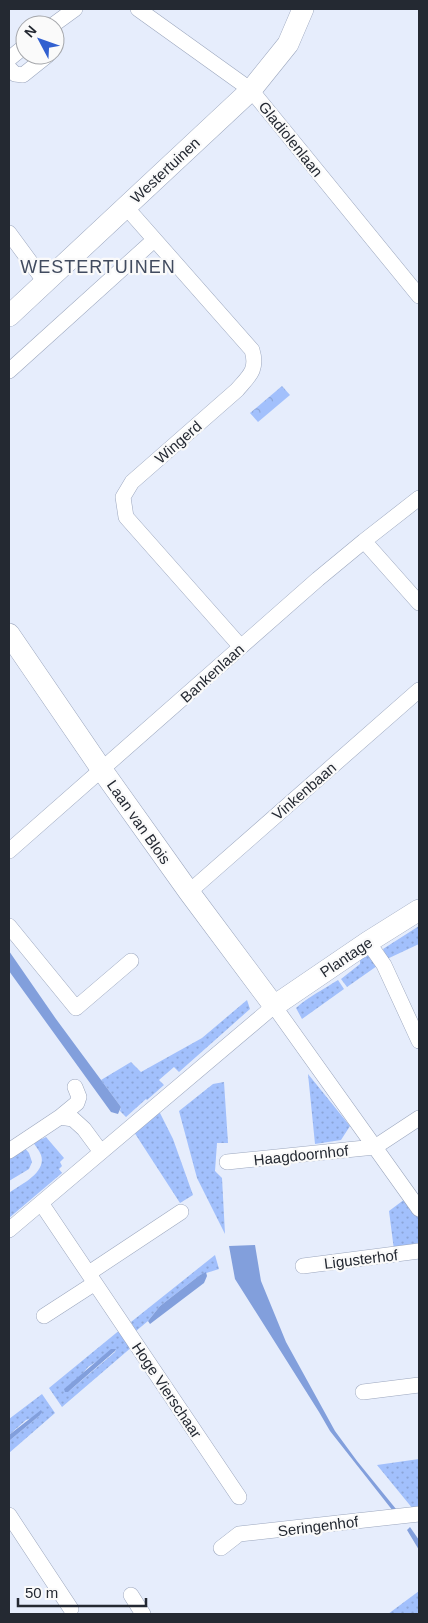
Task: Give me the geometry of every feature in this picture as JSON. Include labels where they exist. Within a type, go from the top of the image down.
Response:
[{"type":"street","points":[[65,17],[75,9]]},
{"type":"street","name":"Gladiolenlaan","points":[[138,9],[251,90],[419,296]]},
{"type":"street","name":"Westertuinen","points":[[9,316],[251,90],[288,44],[304,9]]},
{"type":"street","points":[[9,68],[15,74],[23,75],[36,65]]},
{"type":"street","name":"Wingerd","points":[[126,206],[252,350],[255,362],[250,376],[132,482],[122,497],[126,517],[241,647]]},
{"type":"street","points":[[9,233],[45,282]]},
{"type":"street","points":[[9,371],[154,240]]},
{"type":"street","name":"Bankenlaan","points":[[11,845],[102,770],[364,541],[419,498]]},
{"type":"street","points":[[364,541],[419,603]]},
{"type":"street","name":"Laan van Blois","points":[[11,641],[189,892],[274,1006],[419,1209]]},
{"type":"street","name":"Vinkenbaan","points":[[189,892],[419,690]]},
{"type":"street","name":"Plantage","points":[[274,1006],[419,910]]},
{"type":"street","points":[[9,926],[76,1008],[131,961]]},
{"type":"street","points":[[368,942],[384,965],[419,1041]]},
{"type":"street","points":[[9,1230],[274,1006]]},
{"type":"street","points":[[9,1151],[60,1117],[77,1103],[79,1097],[75,1087]]},
{"type":"street","points":[[60,1117],[73,1119],[84,1129],[101,1152]]},
{"type":"street","points":[[374,1147],[419,1118]]},
{"type":"street","name":"Haagdoornhof","points":[[228,1162],[374,1147]]},
{"type":"street","name":"Hoge Vierschaar","points":[[41,1203],[239,1497]]},
{"type":"street","points":[[44,1316],[181,1212]]},
{"type":"street","name":"Ligusterhof","points":[[303,1266],[419,1251]]},
{"type":"street","points":[[363,1392],[419,1385]]},
{"type":"street","name":"Seringenhof","points":[[221,1548],[239,1534],[419,1514]]},
{"type":"street","points":[[9,1515],[71,1609]]},
{"type":"street","points":[[131,1595],[143,1614]]},
{"type":"green space","points":[[282,386],[290,395],[258,422],[250,413]]},
{"type":"green space","points":[[419,926],[419,944],[387,959],[383,949]]},
{"type":"green space","points":[[369,953],[377,966],[347,987],[341,979],[360,964],[360,958]]},
{"type":"green space","points":[[338,980],[344,989],[302,1019],[296,1008]]},
{"type":"green space","points":[[247,1000],[250,1009],[179,1072],[174,1067],[159,1080],[164,1085],[147,1100],[126,1117],[120,1111],[121,1107],[101,1080],[131,1062],[141,1072],[202,1038]]},
{"type":"green space","points":[[308,1074],[350,1126],[341,1140],[315,1144]]},
{"type":"green space","points":[[224,1082],[228,1143],[217,1143],[215,1171],[222,1178],[225,1234],[197,1178],[179,1111],[213,1084]]},
{"type":"green space","points":[[159,1111],[173,1139],[193,1195],[180,1203],[134,1132]]},
{"type":"green space","points":[[40,1136],[42,1139],[46,1137],[64,1158],[60,1162],[62,1166],[59,1169],[62,1173],[9,1218],[9,1193],[31,1178],[40,1167],[41,1155],[32,1141]]},
{"type":"green space","points":[[23,1146],[29,1153],[32,1162],[29,1169],[9,1181],[9,1156]]},
{"type":"green space","points":[[405,1199],[419,1219],[419,1247],[394,1250],[389,1211]]},
{"type":"green space","points":[[215,1255],[219,1269],[200,1275],[160,1306],[148,1321],[136,1331],[131,1322]]},
{"type":"green space","points":[[121,1329],[133,1346],[62,1407],[49,1388]],"holes":[[[116,1349],[115,1352],[68,1392],[88,1367]]]},
{"type":"green space","points":[[42,1394],[55,1413],[9,1453],[9,1441],[39,1416],[26,1420],[9,1435],[9,1419]]},
{"type":"green space","points":[[419,1459],[419,1508],[413,1509],[377,1465]]},
{"type":"green space","points":[[419,1591],[419,1614],[388,1614]]},
{"type":"shaded area","points":[[9,951],[121,1107],[118,1114],[111,1112],[9,971]]},
{"type":"shaded area","points":[[255,1245],[261,1281],[286,1342],[335,1431],[396,1509],[393,1511],[330,1431],[235,1279],[229,1246]]},
{"type":"shaded area","points":[[206,1272],[207,1276],[204,1283],[150,1324],[148,1321],[160,1306]]},
{"type":"shaded area","points":[[111,1349],[116,1349],[68,1392],[65,1392],[64,1389]]},
{"type":"shaded area","points":[[41,1410],[42,1412],[39,1416],[9,1441],[9,1435]]},
{"type":"shaded area","points":[[410,1527],[419,1540],[419,1550],[407,1530]]},
{"type":"district","name":"WESTERTUINEN","points":[[98,267]]}]
